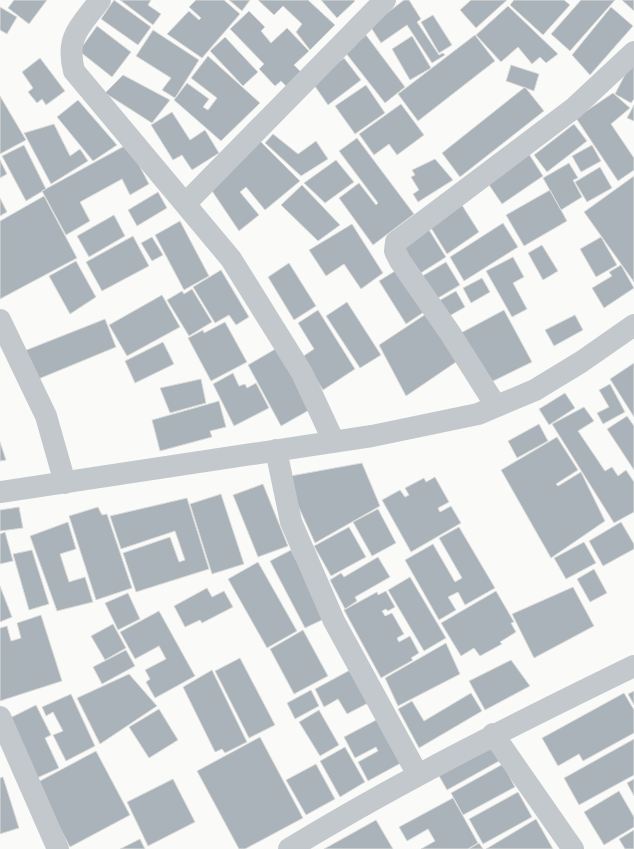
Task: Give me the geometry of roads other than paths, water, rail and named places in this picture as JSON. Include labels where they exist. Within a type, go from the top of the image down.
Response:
[{"type":"street","points":[[100,0],[72,38],[70,57],[74,71],[231,259],[302,373],[334,442]]},
{"type":"street","points":[[185,204],[385,0]]},
{"type":"street","points":[[496,406],[450,333],[400,261],[396,251],[396,242],[574,108],[634,52]]},
{"type":"street","points":[[0,320],[46,416],[65,483]]},
{"type":"street","points":[[0,492],[372,436],[478,414],[535,390],[581,362],[634,325]]},
{"type":"street","points":[[276,450],[291,522],[328,607],[418,775]]},
{"type":"street","points":[[289,849],[341,817],[493,734],[634,666]]},
{"type":"street","points":[[0,716],[58,849]]},
{"type":"street","points":[[493,734],[573,849]]}]
